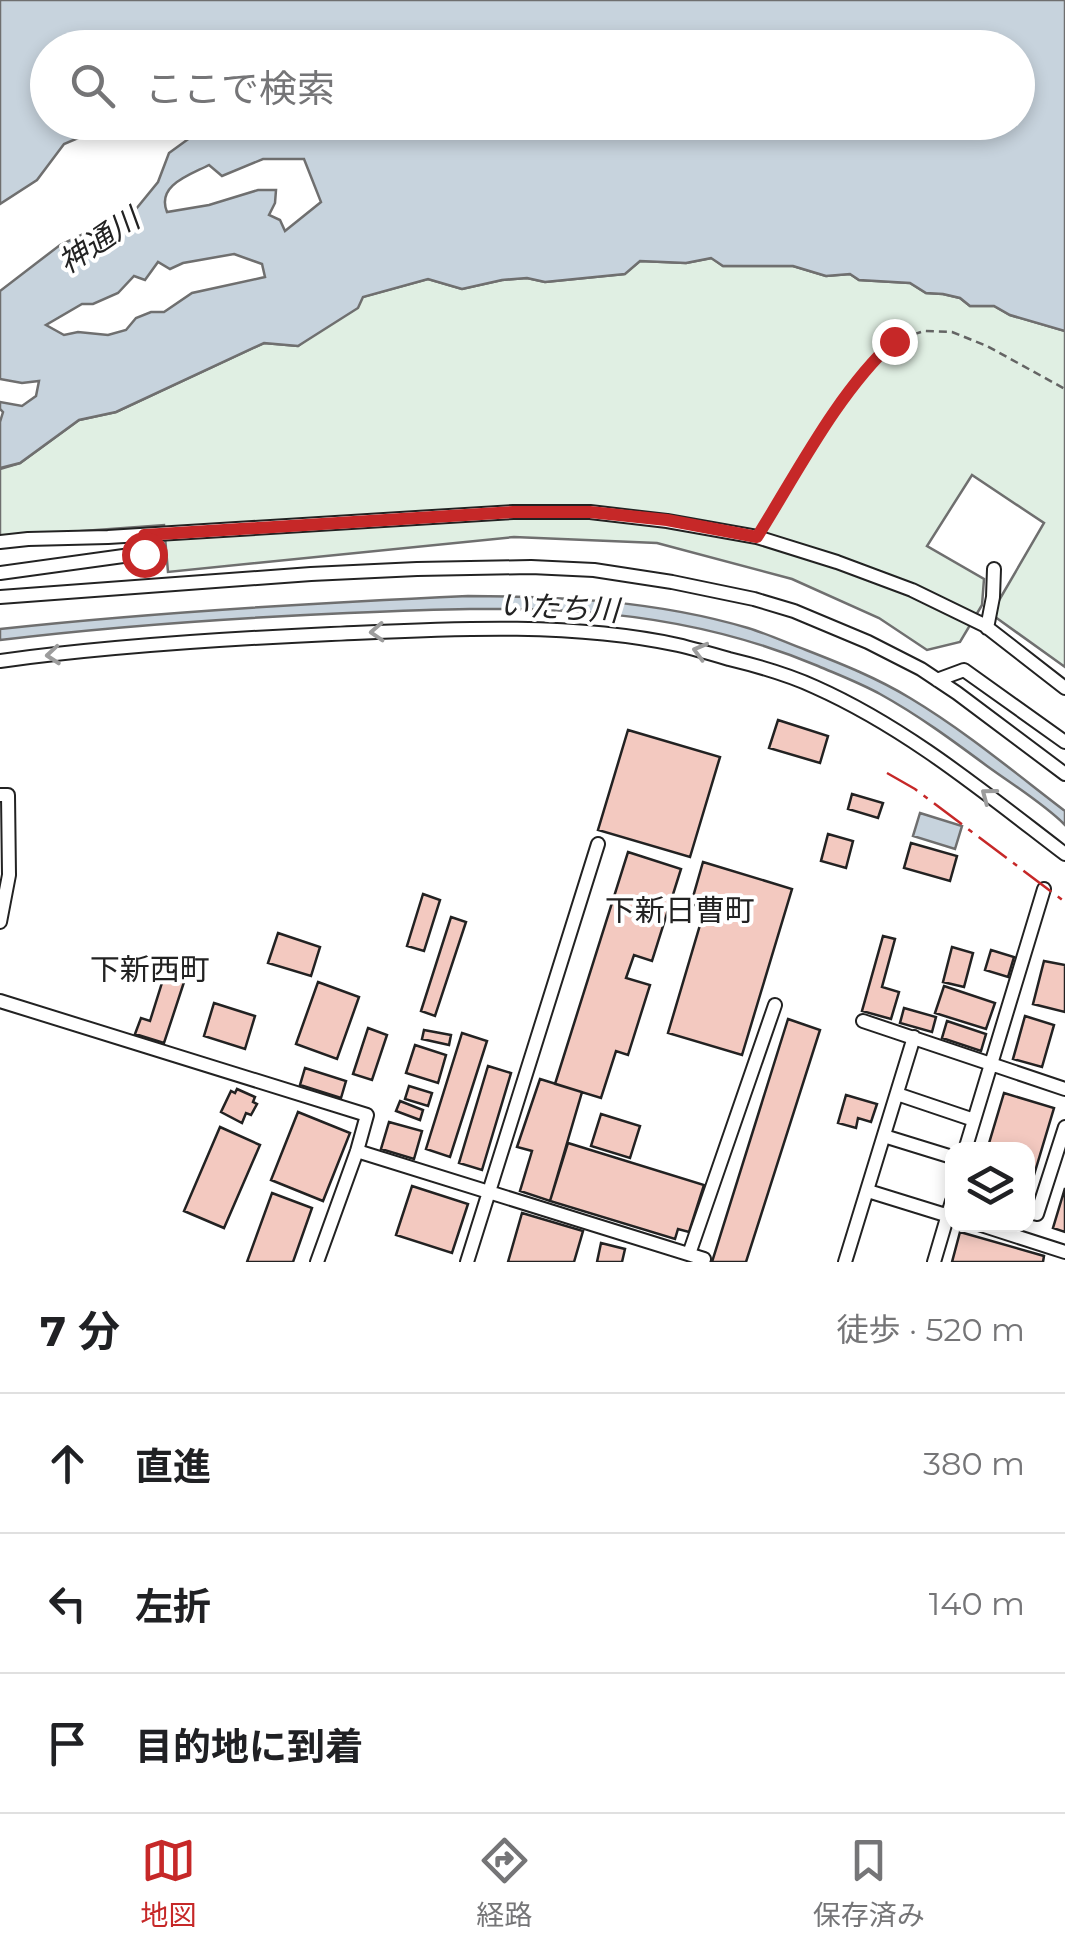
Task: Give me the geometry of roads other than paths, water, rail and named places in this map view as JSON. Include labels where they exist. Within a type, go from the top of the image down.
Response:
[{"type":"street","points":[[0,542],[513,512],[590,512],[667,520],[757,537],[912,590],[988,628],[1065,688]]},
{"type":"street","points":[[0,573],[144,554],[144,535]]},
{"type":"street","points":[[0,597],[382,570],[530,567],[594,570],[672,582],[794,611],[868,642],[937,680],[1065,774]]},
{"type":"street","points":[[988,628],[994,569]]},
{"type":"street","points":[[0,661],[244,638],[410,630],[535,630],[676,645],[769,669],[864,710],[914,741],[1065,854]]},
{"type":"street","points":[[937,680],[964,670],[1065,742]]},
{"type":"street","points":[[0,795],[8,795],[8,875],[0,922]]},
{"type":"street","points":[[467,1262],[598,844]]},
{"type":"street","points":[[967,1142],[1044,888]]},
{"type":"street","points":[[0,1001],[367,1114],[318,1262]]},
{"type":"street","points":[[357,1151],[489,1191],[673,1256],[697,1256],[776,1006]]},
{"type":"street","points":[[863,1021],[1065,1088]]},
{"type":"street","points":[[846,1262],[914,1037]]},
{"type":"street","points":[[897,1094],[974,1120]]},
{"type":"street","points":[[1035,1205],[1065,1127]]},
{"type":"street","points":[[884,1136],[945,1156]]},
{"type":"street","points":[[868,1191],[945,1214]]},
{"type":"street","points":[[934,1262],[945,1230]]},
{"type":"street","points":[[1004,1232],[1065,1252]]},
{"type":"street","points":[[1031,1232],[1031,1240]]},
{"type":"water","name":"神通川","points":[[0,0],[1065,0],[1065,331],[1010,315],[994,306],[970,306],[960,298],[926,293],[910,283],[859,280],[850,274],[826,276],[793,266],[723,266],[711,258],[686,263],[640,261],[625,274],[545,282],[527,278],[502,280],[462,289],[428,279],[363,297],[358,308],[298,346],[264,343],[116,412],[79,420],[20,463],[0,468],[0,402],[22,406],[36,396],[39,381],[0,379],[0,291],[60,245],[136,209],[158,182],[169,153],[187,140],[1035,140],[1035,30],[30,30],[30,140],[74,140],[64,144],[37,180],[0,204]],"holes":[[[263,159],[304,159],[321,202],[285,231],[280,220],[269,215],[276,190],[258,190],[209,205],[167,212],[165,203],[170,188],[209,165],[222,176]],[[234,254],[262,264],[265,277],[192,293],[164,312],[136,318],[126,330],[108,335],[64,335],[46,325],[82,304],[93,304],[118,293],[134,276],[145,280],[158,262],[170,269]]]},
{"type":"water","name":"いたち川","points":[[468,596],[539,597],[644,606],[714,619],[770,636],[872,678],[930,711],[1065,811],[1065,825],[935,728],[865,686],[760,644],[644,618],[528,609],[409,611],[174,623],[0,640],[0,629],[58,623]]},
{"type":"water","points":[[920,813],[962,826],[955,849],[913,836]]},
{"type":"district","name":"下新日曹町","points":[[680,911]]},
{"type":"district","name":"下新西町","points":[[150,970]]}]
